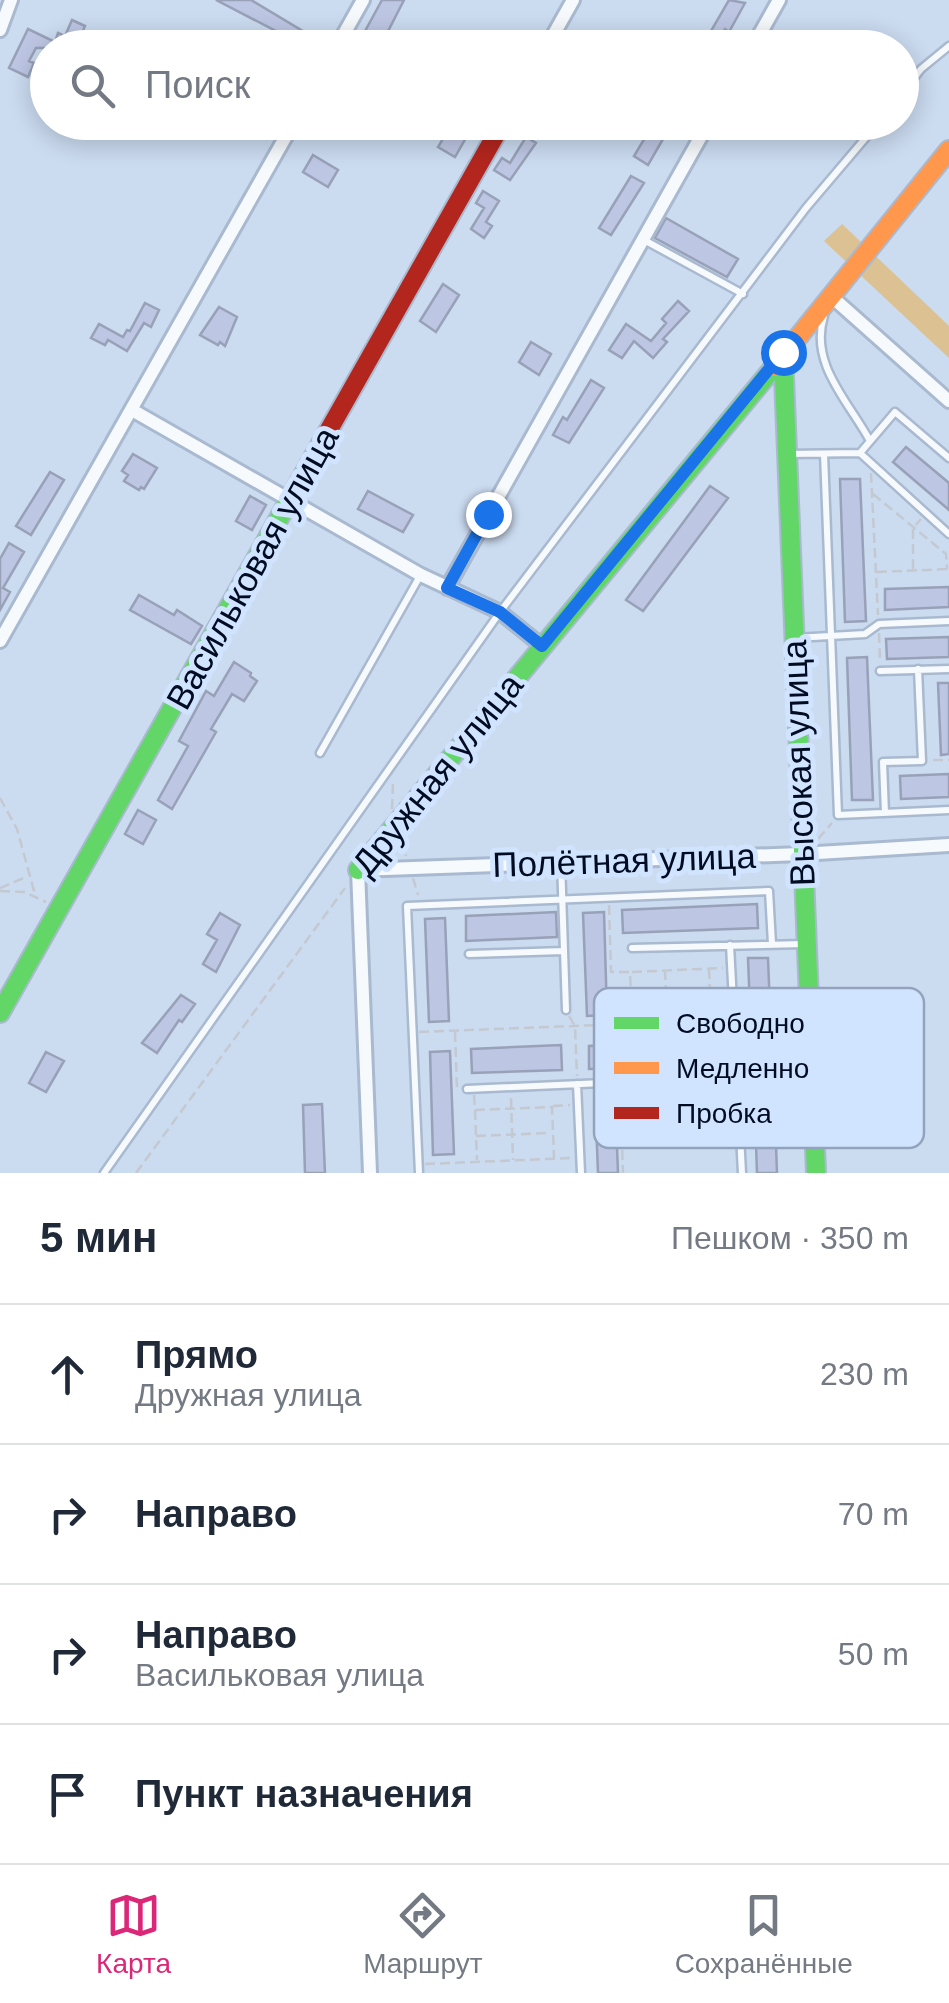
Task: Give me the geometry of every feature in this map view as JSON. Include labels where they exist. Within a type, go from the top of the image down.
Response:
[{"type":"street","points":[[0,30],[11,0]]},
{"type":"street","points":[[346,30],[363,0]]},
{"type":"street","points":[[556,30],[573,0]]},
{"type":"street","points":[[762,30],[779,0]]},
{"type":"street","points":[[0,641],[284,140]]},
{"type":"street","name":"Васильковая улица","points":[[0,1013],[494,140]]},
{"type":"street","points":[[447,588],[699,140]]},
{"type":"street","name":"Дружная улица","points":[[358,870],[949,150]]},
{"type":"street","points":[[832,297],[949,401]]},
{"type":"street","name":"Высокая улица","points":[[783,352],[807,988]]},
{"type":"street","points":[[132,410],[421,575],[500,612],[542,646]]},
{"type":"street","name":"Полётная улица","points":[[358,870],[949,845]]},
{"type":"street","points":[[358,870],[370,1173]]},
{"type":"street","name":"Высокая улица","points":[[815,1148],[816,1173]]},
{"type":"lane","points":[[919,70],[949,46]]},
{"type":"lane","points":[[104,1173],[500,612],[806,208],[864,140]]},
{"type":"lane","points":[[643,240],[743,294]]},
{"type":"lane","points":[[832,297],[822,321],[820,347],[833,382],[870,441]]},
{"type":"lane","points":[[787,454],[860,452],[896,412],[949,458]]},
{"type":"lane","points":[[860,452],[949,534]]},
{"type":"lane","points":[[824,454],[838,815],[949,810]]},
{"type":"lane","points":[[320,752],[421,575]]},
{"type":"lane","points":[[794,638],[865,634],[878,624],[949,621]]},
{"type":"lane","points":[[885,812],[883,762],[922,761],[918,669]]},
{"type":"lane","points":[[880,671],[949,669]]},
{"type":"lane","points":[[560,861],[566,1010]]},
{"type":"lane","points":[[419,1169],[407,906],[769,891],[772,944]]},
{"type":"lane","points":[[632,948],[805,944]]},
{"type":"lane","points":[[730,945],[732,988]]},
{"type":"lane","points":[[470,954],[564,951]]},
{"type":"lane","points":[[470,1088],[594,1083]]},
{"type":"lane","points":[[577,1084],[581,1173]]},
{"type":"lane","points":[[741,1148],[742,1173]]},
{"type":"path","points":[[870,462],[880,671]]},
{"type":"path","points":[[872,493],[946,554],[948,569],[876,572]]},
{"type":"path","points":[[913,570],[913,528],[926,513]]},
{"type":"path","points":[[922,761],[949,760]]},
{"type":"path","points":[[0,798],[17,829],[36,898]]},
{"type":"path","name":"Дружная улица","points":[[136,1173],[358,870]]},
{"type":"path","points":[[0,890],[29,876]]},
{"type":"path","points":[[0,890],[24,892],[62,905]]},
{"type":"path","points":[[608,898],[612,972],[731,968]]},
{"type":"path","points":[[610,948],[632,948]]},
{"type":"path","points":[[709,969],[710,988]]},
{"type":"path","points":[[665,970],[666,988]]},
{"type":"path","points":[[630,972],[631,988]]},
{"type":"path","points":[[566,1010],[575,1026],[577,1084]]},
{"type":"path","points":[[413,1032],[594,1025]]},
{"type":"path","points":[[455,1030],[457,1089],[470,1088],[477,1162]]},
{"type":"path","points":[[510,1086],[513,1160]]},
{"type":"path","points":[[475,1110],[578,1105]]},
{"type":"path","points":[[552,1106],[554,1159]]},
{"type":"path","points":[[476,1136],[552,1133]]},
{"type":"path","points":[[622,1148],[623,1173]]},
{"type":"path","points":[[419,1169],[477,1162],[580,1158]]},
{"type":"shaded area","points":[[842,224],[949,326],[949,358],[824,241]]},
{"type":"building","points":[[216,0],[251,0],[301,30],[274,30]]},
{"type":"building","points":[[382,0],[404,0],[389,30],[366,30]]},
{"type":"building","points":[[729,0],[745,3],[730,30],[712,30]]},
{"type":"building","points":[[72,20],[85,26],[83,30],[68,30]]},
{"type":"building","points":[[30,30],[28,77],[9,68]]},
{"type":"building","points":[[442,140],[465,140],[455,157],[438,147]]},
{"type":"building","points":[[524,140],[536,143],[510,180],[494,170],[502,158],[510,163]]},
{"type":"building","points":[[644,140],[663,140],[648,165],[634,156]]},
{"type":"building","points":[[313,155],[338,170],[328,187],[303,172]]},
{"type":"building","points":[[631,176],[644,183],[611,235],[599,228]]},
{"type":"building","points":[[483,191],[499,201],[486,222],[492,226],[484,238],[471,229],[484,208],[476,203]]},
{"type":"building","points":[[666,218],[738,259],[727,277],[655,238]]},
{"type":"building","points":[[443,284],[459,295],[436,332],[420,321]]},
{"type":"building","points":[[678,301],[689,311],[663,339],[667,342],[653,358],[634,341],[622,358],[609,350],[626,324],[651,341],[666,323],[662,319]]},
{"type":"building","points":[[145,303],[159,310],[151,327],[144,323],[127,351],[108,340],[105,345],[91,338],[99,324],[123,337]]},
{"type":"building","points":[[219,307],[237,317],[225,346],[200,335]]},
{"type":"building","points":[[531,342],[551,354],[539,375],[519,362]]},
{"type":"building","points":[[591,380],[604,388],[569,443],[553,435],[563,417],[567,420]]},
{"type":"building","points":[[906,447],[949,483],[949,510],[893,462]]},
{"type":"building","points":[[133,454],[157,468],[144,489],[124,481],[128,475],[122,471]]},
{"type":"building","points":[[50,472],[64,480],[31,535],[16,526]]},
{"type":"building","points":[[840,479],[860,479],[866,621],[845,622]]},
{"type":"building","points":[[710,486],[728,498],[643,611],[626,600]]},
{"type":"building","points":[[368,491],[413,515],[403,532],[358,509]]},
{"type":"building","points":[[250,496],[266,505],[252,530],[236,521]]},
{"type":"building","points":[[9,543],[24,552],[3,588],[10,592],[0,610],[0,559]]},
{"type":"building","points":[[949,587],[949,607],[885,610],[885,589]]},
{"type":"building","points":[[139,595],[174,615],[177,610],[202,626],[191,644],[130,610]]},
{"type":"building","points":[[949,637],[949,657],[887,659],[886,639]]},
{"type":"building","points":[[867,657],[873,800],[852,800],[847,658]]},
{"type":"building","points":[[234,662],[257,681],[244,701],[232,694],[211,729],[216,732],[172,809],[158,800],[188,746],[179,741],[206,691],[214,696]]},
{"type":"building","points":[[938,683],[949,683],[949,754],[941,755]]},
{"type":"building","points":[[949,774],[949,797],[901,799],[900,776]]},
{"type":"building","points":[[138,810],[156,820],[143,844],[125,834]]},
{"type":"building","points":[[757,904],[758,928],[623,933],[622,910]]},
{"type":"building","points":[[556,912],[557,937],[466,941],[466,916]]},
{"type":"building","points":[[604,912],[606,988],[594,988],[594,1016],[587,1016],[583,913]]},
{"type":"building","points":[[220,913],[240,925],[216,972],[203,964],[217,940],[207,934]]},
{"type":"building","points":[[445,918],[449,1021],[429,1022],[425,919]]},
{"type":"building","points":[[748,958],[768,958],[769,988],[749,988]]},
{"type":"building","points":[[181,995],[195,1004],[157,1053],[142,1043]]},
{"type":"building","points":[[561,1045],[562,1070],[472,1073],[471,1049]]},
{"type":"building","points":[[589,1046],[594,1046],[594,1069],[589,1069]]},
{"type":"building","points":[[450,1051],[454,1154],[433,1155],[430,1052]]},
{"type":"building","points":[[46,1052],[64,1061],[46,1092],[29,1083]]},
{"type":"building","points":[[322,1104],[325,1173],[305,1173],[303,1105]]},
{"type":"building","points":[[597,1148],[617,1148],[618,1173],[598,1173]]},
{"type":"building","points":[[756,1148],[776,1148],[777,1173],[757,1173]]},
{"type":"traffic: fast","points":[[783,352],[809,988]]},
{"type":"traffic: fast","points":[[358,870],[774,367]]},
{"type":"traffic: fast","points":[[0,1013],[313,458]]},
{"type":"traffic: fast","points":[[815,1148],[816,1173]]},
{"type":"traffic: slow","points":[[774,367],[949,150]]},
{"type":"traffic: jam","points":[[313,458],[493,140]]},
{"type":"route","points":[[488,514],[447,588],[500,612],[542,646],[783,352]]}]
